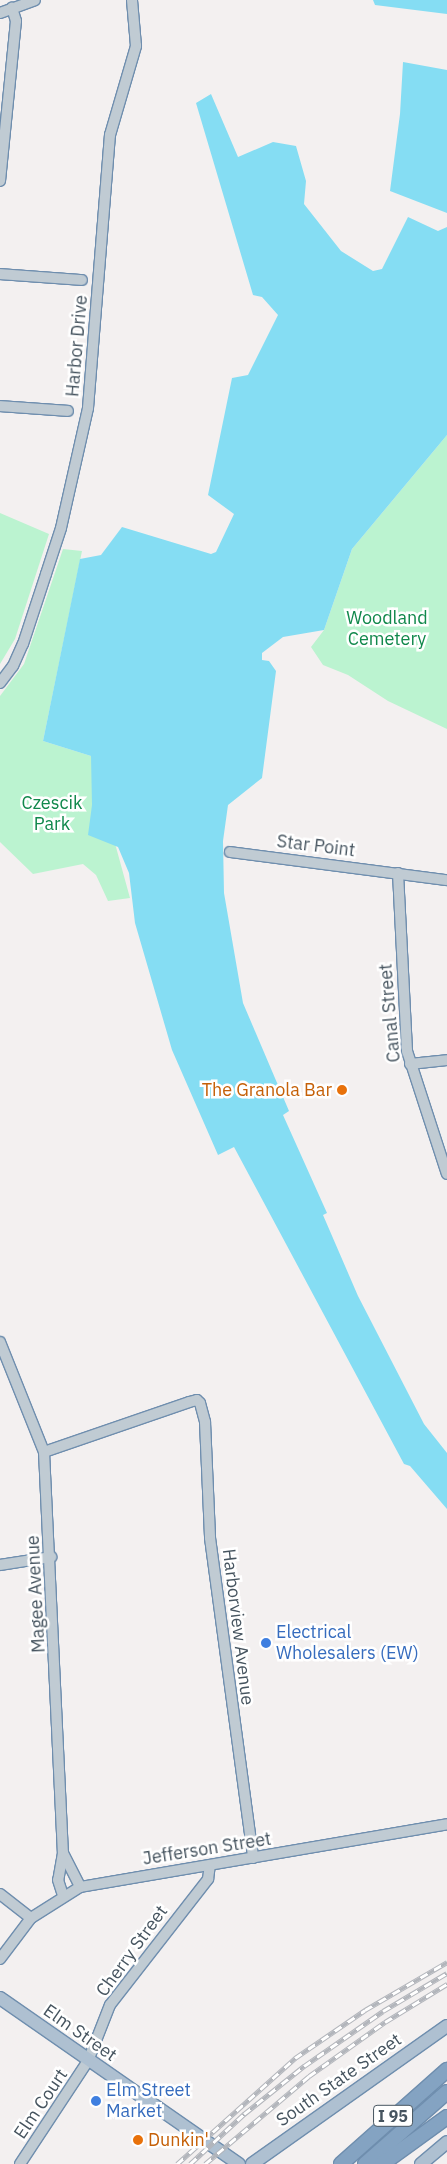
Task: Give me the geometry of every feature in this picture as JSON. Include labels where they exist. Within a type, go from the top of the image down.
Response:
[{"type":"highway","points":[[426,2087],[447,2065]]},
{"type":"highway","name":"I 95","points":[[341,2164],[447,2070]]},
{"type":"highway","name":"I 95","points":[[365,2164],[447,2092]]},
{"type":"highway","points":[[382,2164],[447,2117]]},
{"type":"main road","name":"Elm Street","points":[[0,1998],[88,2061],[239,2164]]},
{"type":"main road","name":"South State Street","points":[[252,2164],[447,2026]]},
{"type":"main road","points":[[421,2164],[447,2142]]},
{"type":"street","points":[[0,13],[35,0]]},
{"type":"street","name":"Harbor Drive","points":[[0,684],[14,666],[23,644],[61,528],[88,408],[108,148],[114,114],[136,46],[132,0]]},
{"type":"street","points":[[0,181],[16,21],[12,8]]},
{"type":"street","points":[[0,274],[82,280]]},
{"type":"street","points":[[0,406],[68,411]]},
{"type":"street","name":"Star Point","points":[[230,852],[447,880]]},
{"type":"street","name":"Canal Street","points":[[398,873],[406,1046],[410,1064],[447,1174]]},
{"type":"street","points":[[410,1064],[447,1060]]},
{"type":"street","name":"Magee Avenue","points":[[0,1342],[44,1452],[51,1557],[62,1853],[57,1869],[63,1896]]},
{"type":"street","name":"Harborview Avenue","points":[[44,1452],[197,1400],[205,1422],[210,1538],[253,1858]]},
{"type":"street","points":[[0,1565],[51,1557]]},
{"type":"street","name":"Jefferson Street","points":[[0,1958],[30,1918],[80,1887],[447,1824]]},
{"type":"street","name":"Magee Avenue","points":[[62,1853],[80,1887]]},
{"type":"street","name":"Cherry Street","points":[[88,2061],[110,2005],[208,1879],[210,1865]]},
{"type":"street","points":[[0,1894],[30,1918]]},
{"type":"street","name":"Elm Court","points":[[20,2164],[88,2061]]},
{"type":"green space","name":"Woodland Cemetery","points":[[447,435],[447,729],[388,701],[348,675],[323,665],[311,647],[324,630],[352,549]]},
{"type":"green space","points":[[0,513],[49,534],[15,639],[0,664]]},
{"type":"green space","name":"Czescik Park","points":[[63,549],[82,551],[43,741],[91,756],[130,898],[108,901],[96,875],[83,864],[33,874],[0,842],[0,696],[24,664]]},
{"type":"water","points":[[373,0],[447,0],[447,14],[375,5]]},
{"type":"water","points":[[403,62],[447,70],[447,213],[390,191],[400,114]]},
{"type":"water","points":[[211,94],[238,157],[273,142],[296,146],[306,181],[304,204],[341,251],[373,271],[382,269],[408,217],[438,231],[447,227],[447,435],[352,549],[324,630],[283,637],[262,653],[262,660],[269,661],[276,671],[262,778],[228,805],[223,841],[224,893],[243,1003],[289,1111],[283,1115],[327,1213],[323,1215],[358,1296],[424,1424],[447,1453],[447,1509],[410,1466],[404,1464],[234,1147],[218,1155],[172,1050],[135,923],[129,873],[118,847],[88,835],[92,805],[91,756],[43,741],[80,559],[101,555],[122,527],[211,554],[216,552],[234,514],[208,495],[232,378],[248,375],[278,315],[262,297],[253,295],[196,103]]},
{"type":"railway","points":[[177,2164],[295,2058],[365,2010],[447,1962]]},
{"type":"railway","points":[[190,2164],[244,2114],[304,2066],[383,2011],[447,1973]]},
{"type":"railway","points":[[205,2164],[309,2076],[385,2022],[447,1984]]},
{"type":"place","name":"The Granola Bar","points":[[342,1090]]},
{"type":"place","name":"Electrical Wholesalers (EW)","points":[[266,1643]]},
{"type":"place","name":"Elm Street Market","points":[[96,2101]]},
{"type":"place","name":"Dunkin'","points":[[138,2140]]}]
